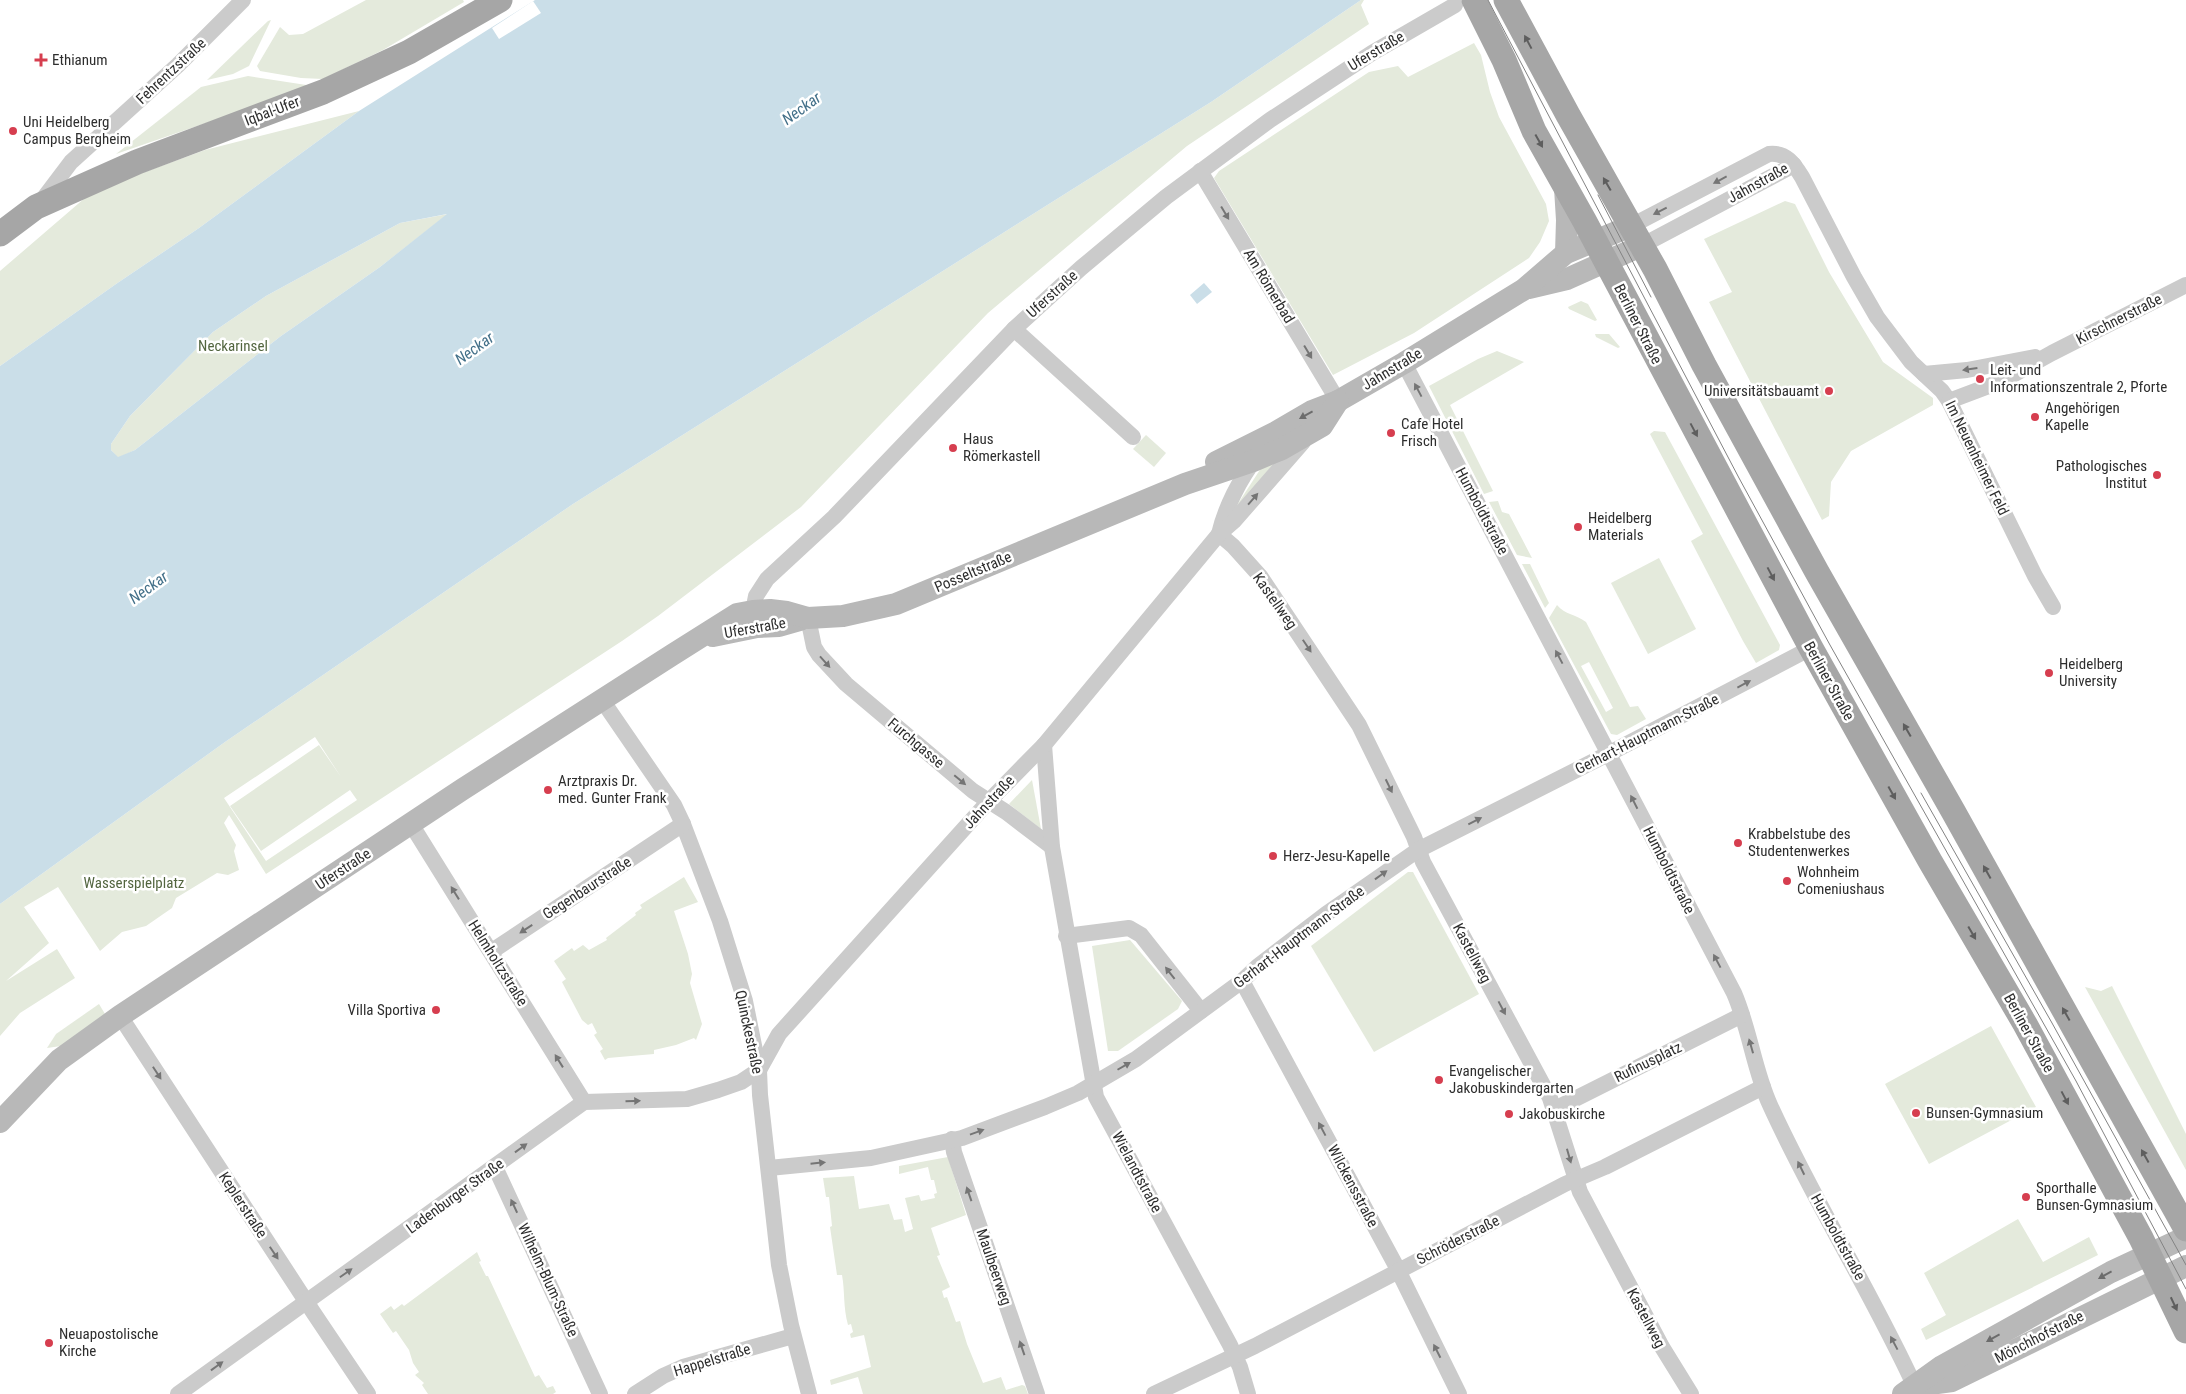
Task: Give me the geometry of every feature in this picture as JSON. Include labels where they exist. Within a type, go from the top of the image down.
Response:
[{"type":"main road","name":"Berliner Straße","points":[[1465,2],[1486,23],[1534,131],[1600,251],[1811,648],[1930,861],[2025,1024],[2149,1254],[2186,1331]]},
{"type":"main road","points":[[1509,5],[1817,572],[1953,811],[2186,1229]]},
{"type":"main road","name":"Iqbal-Ufer","points":[[0,234],[36,207],[137,162],[323,92],[409,52],[479,11]]},
{"type":"street","name":"Fehrentzstraße","points":[[36,207],[72,162],[178,65],[243,0]]},
{"type":"street","name":"Uferstraße","points":[[0,1122],[59,1060],[120,1016],[602,700],[731,618],[753,611],[756,596],[767,579],[834,517],[1014,329],[1080,268],[1200,171],[1316,88],[1372,53],[1465,2]]},
{"type":"street","name":"Jahnstraße","points":[[1524,290],[1567,279],[1600,251],[1636,236],[1794,165],[1778,153],[1769,154],[1636,236]]},
{"type":"street","name":"Im Neuenheimer Feld","points":[[1794,165],[1877,317],[1911,362],[1949,400],[2035,576],[2053,607]]},
{"type":"street","name":"Am Römerbad","points":[[1200,171],[1338,401]]},
{"type":"street","points":[[1566,188],[1568,220],[1566,253]]},
{"type":"street","name":"Jahnstraße","points":[[1219,534],[1223,517],[1254,461],[1276,432],[1312,412],[1338,401],[1524,290],[1566,253],[1600,251]]},
{"type":"street","name":"Kirschnerstraße","points":[[1949,400],[1987,388],[2186,285]]},
{"type":"street","points":[[1014,329],[1133,436]]},
{"type":"street","name":"Kirschnerstraße","points":[[1924,374],[1967,370],[2052,353]]},
{"type":"street","name":"Humboldtstraße","points":[[1404,363],[1734,993],[1763,1087],[1809,1185],[1863,1283],[1914,1392]]},
{"type":"street","name":"Jahnstraße","points":[[1254,461],[1308,436],[1322,426],[1338,401]]},
{"type":"street","name":"Posseltstraße","points":[[1185,484],[1213,463],[1276,432]]},
{"type":"street","name":"Jahnstraße","points":[[759,1070],[779,1034],[988,802],[1044,745],[1219,534],[1234,521],[1308,436]]},
{"type":"street","name":"Posseltstraße","points":[[753,611],[787,612],[808,618],[852,614],[896,604],[1185,484],[1254,461]]},
{"type":"street","name":"Kastellweg","points":[[1219,534],[1234,546],[1260,576],[1359,725],[1423,862],[1555,1109],[1580,1192],[1662,1347],[1691,1394]]},
{"type":"street","name":"Uferstraße","points":[[702,638],[757,627],[779,626],[808,618]]},
{"type":"street","name":"Furchgasse","points":[[808,618],[814,647],[825,664],[893,724],[988,802],[1006,812],[1052,847]]},
{"type":"street","name":"Gerhart-Hauptmann-Straße","points":[[769,1168],[871,1158],[952,1139],[1045,1107],[1093,1084],[1136,1059],[1242,981],[1258,966],[1326,914],[1418,850],[1811,648]]},
{"type":"street","name":"Quinckestraße","points":[[602,700],[674,804],[728,948],[745,1001],[759,1070],[779,1264],[794,1336],[809,1394]]},
{"type":"street","name":"Wielandtstraße","points":[[1044,745],[1052,847],[1066,936],[1096,1097],[1235,1355],[1248,1394]]},
{"type":"street","name":"Helmholtzstraße","points":[[411,824],[492,951],[584,1102]]},
{"type":"street","name":"Gegenbaurstraße","points":[[492,951],[683,824]]},
{"type":"street","points":[[1066,936],[1129,928],[1141,935],[1201,1011]]},
{"type":"street","name":"Wilckensstraße","points":[[1242,981],[1398,1271],[1460,1394]]},
{"type":"street","name":"Rufinusplatz","points":[[1555,1109],[1742,1015]]},
{"type":"street","name":"Keplerstraße","points":[[120,1016],[368,1394]]},
{"type":"street","points":[[584,1102],[687,1099],[741,1082],[759,1070]]},
{"type":"street","name":"Schröderstraße","points":[[1154,1394],[1273,1337],[1576,1180],[1763,1087]]},
{"type":"street","name":"Ladenburger Straße","points":[[178,1394],[584,1102]]},
{"type":"street","name":"Maulbeerweg","points":[[952,1139],[954,1152],[1037,1394]]},
{"type":"street","name":"Wilhelm-Blum-Straße","points":[[495,1167],[600,1394]]},
{"type":"street","name":"Mönchhofstraße","points":[[1914,1392],[1942,1366],[2111,1272],[2186,1237]]},
{"type":"street","name":"Mönchhofstraße","points":[[1914,1392],[1952,1381],[2186,1266]]},
{"type":"street","name":"Happelstraße","points":[[636,1394],[664,1376],[683,1368],[794,1336]]},
{"type":"green space","points":[[366,0],[463,0],[464,2],[383,50],[323,79],[301,78],[260,71],[257,66],[280,27],[289,35],[303,34]]},
{"type":"green space","name":"Wasserspielplatz","points":[[1361,0],[1364,0],[1361,5],[1369,24],[1187,146],[988,313],[801,507],[658,616],[622,641],[266,874],[229,815],[224,823],[236,845],[234,851],[239,870],[228,875],[217,873],[176,898],[172,908],[146,926],[122,932],[100,951],[58,887],[24,907],[49,943],[6,981],[57,949],[75,978],[20,1013],[0,1036],[0,904],[225,742],[573,504],[1211,102]],"holes":[[[315,737],[341,777],[319,745],[230,806],[261,851],[350,790],[357,800],[266,861],[224,798]]]},
{"type":"green space","points":[[271,20],[249,66],[233,74],[207,80],[268,21]]},
{"type":"green space","points":[[1474,43],[1481,55],[1490,92],[1499,117],[1546,204],[1549,221],[1540,242],[1529,258],[1414,333],[1333,375],[1214,178],[1219,171],[1369,72],[1398,66],[1408,77]]},
{"type":"green space","points":[[248,76],[313,86],[116,154],[201,87]]},
{"type":"green space","points":[[359,111],[199,228],[0,366],[0,271],[93,191],[205,150]]},
{"type":"green space","points":[[1785,201],[1795,204],[1829,272],[1883,362],[1933,398],[1933,405],[1851,451],[1831,482],[1829,516],[1822,520],[1709,302],[1732,292],[1704,239]]},
{"type":"green space","name":"Neckarinsel","points":[[448,214],[380,267],[281,336],[135,450],[118,458],[111,450],[111,444],[130,416],[213,332],[266,296],[400,223]]},
{"type":"green space","points":[[1581,301],[1588,304],[1597,320],[1595,321],[1569,309],[1568,307]]},
{"type":"green space","points":[[1595,334],[1609,334],[1620,347],[1618,348],[1596,337]]},
{"type":"green space","points":[[1497,351],[1524,362],[1450,405],[1493,491],[1484,494],[1429,386],[1478,359]]},
{"type":"green space","points":[[1654,431],[1665,432],[1780,645],[1779,650],[1756,663],[1691,541],[1703,534],[1650,434]]},
{"type":"green space","points":[[1146,435],[1166,453],[1154,467],[1133,449]]},
{"type":"green space","points":[[1281,455],[1228,519],[1265,462]]},
{"type":"green space","points":[[1498,501],[1502,512],[1509,514],[1532,558],[1517,555],[1489,502]]},
{"type":"green space","points":[[1659,558],[1696,629],[1648,654],[1611,583]]},
{"type":"green space","points":[[1522,564],[1530,564],[1549,603],[1545,608]]},
{"type":"green space","points":[[1557,605],[1564,611],[1586,622],[1630,707],[1638,706],[1646,719],[1617,735],[1611,734],[1549,618]],"holes":[[[1589,662],[1613,708],[1606,712],[1581,666]]]},
{"type":"green space","points":[[1032,780],[1041,829],[1009,804]]},
{"type":"green space","points":[[1408,872],[1413,872],[1479,994],[1374,1052],[1311,946]]},
{"type":"green space","points":[[684,877],[698,902],[674,911],[688,954],[692,974],[690,983],[702,1024],[696,1040],[694,1038],[676,1045],[654,1050],[654,1054],[608,1058],[605,1060],[600,1051],[603,1049],[594,1035],[597,1033],[592,1023],[588,1025],[582,1020],[562,982],[566,979],[554,961],[572,948],[574,951],[583,945],[589,950],[607,940],[606,938],[636,915],[635,913],[642,908],[640,905]]},
{"type":"green space","points":[[1130,940],[1182,1001],[1178,1009],[1118,1051],[1108,1051],[1092,946]]},
{"type":"green space","points":[[2112,986],[2186,1134],[2186,1170],[2085,987],[2101,991]]},
{"type":"green space","points":[[99,1004],[105,1014],[61,1046],[47,1048],[56,1034]]},
{"type":"green space","points":[[1991,1026],[2036,1107],[1929,1164],[1885,1084]]},
{"type":"green space","points":[[948,1157],[966,1215],[931,1228],[940,1255],[937,1256],[950,1287],[942,1291],[944,1298],[947,1297],[956,1322],[960,1321],[983,1383],[1001,1377],[1006,1390],[1022,1385],[1025,1386],[1028,1394],[863,1394],[858,1377],[831,1385],[830,1380],[871,1367],[864,1335],[851,1338],[850,1334],[853,1332],[851,1324],[848,1325],[846,1318],[842,1275],[837,1275],[830,1227],[832,1226],[829,1197],[826,1197],[823,1178],[854,1176],[859,1209],[889,1204],[894,1220],[902,1219],[905,1232],[913,1229],[905,1198],[919,1195],[921,1201],[935,1198],[934,1194],[937,1193],[928,1167],[899,1174],[899,1166]]},
{"type":"green space","points":[[2018,1219],[2043,1262],[2089,1237],[2098,1255],[1926,1340],[1921,1329],[1946,1315],[1924,1273]]},
{"type":"green space","points":[[477,1252],[481,1261],[479,1262],[486,1276],[488,1276],[535,1377],[539,1375],[547,1388],[553,1386],[556,1392],[553,1394],[428,1394],[422,1385],[424,1383],[415,1375],[419,1372],[413,1363],[409,1350],[396,1331],[393,1333],[380,1314],[391,1306],[394,1310],[402,1304],[404,1306]]},
{"type":"water","name":"Neckar","points":[[535,0],[1361,0],[1211,102],[573,504],[225,742],[0,904],[0,366],[199,228],[359,111]],"holes":[[[447,214],[380,267],[281,336],[135,450],[118,457],[111,450],[111,444],[130,416],[213,332],[266,296],[400,223]]]},
{"type":"water","points":[[1204,283],[1212,292],[1197,304],[1190,295]]},
{"type":"pier","points":[[533,1],[541,13],[499,39],[492,28]]},
{"type":"tram line","points":[[1488,0],[1739,478],[1830,645],[2076,1081],[2186,1289]]},
{"type":"tram line","points":[[1598,195],[1651,297]]},
{"type":"tram line","points":[[1921,793],[2052,1023],[2186,1265]]},
{"type":"place","name":"Ethianum","points":[[41,60]]},
{"type":"place","name":"Uni Heidelberg Campus Bergheim","points":[[13,131]]},
{"type":"place","name":"Leit- und Informationszentrale 2, Pforte","points":[[1980,379]]},
{"type":"place","name":"Universitätsbauamt","points":[[1829,391]]},
{"type":"place","name":"Angehörigen Kapelle","points":[[2035,417]]},
{"type":"place","name":"Cafe Hotel Frisch","points":[[1391,433]]},
{"type":"place","name":"Haus Römerkastell","points":[[953,448]]},
{"type":"place","name":"Pathologisches Institut","points":[[2157,475]]},
{"type":"place","name":"Heidelberg Materials","points":[[1578,527]]},
{"type":"place","name":"Heidelberg University","points":[[2049,673]]},
{"type":"place","name":"Arztpraxis Dr. med. Gunter Frank","points":[[548,790]]},
{"type":"place","name":"Krabbelstube des Studentenwerkes","points":[[1738,843]]},
{"type":"place","name":"Herz-Jesu-Kapelle","points":[[1273,856]]},
{"type":"place","name":"Wohnheim Comeniushaus","points":[[1787,881]]},
{"type":"place","name":"Villa Sportiva","points":[[436,1010]]},
{"type":"place","name":"Evangelischer Jakobuskindergarten","points":[[1439,1080]]},
{"type":"place","name":"Bunsen-Gymnasium","points":[[1916,1113]]},
{"type":"place","name":"Jakobuskirche","points":[[1509,1114]]},
{"type":"place","name":"Sporthalle Bunsen-Gymnasium","points":[[2026,1197]]},
{"type":"place","name":"Neuapostolische Kirche","points":[[49,1343]]}]
